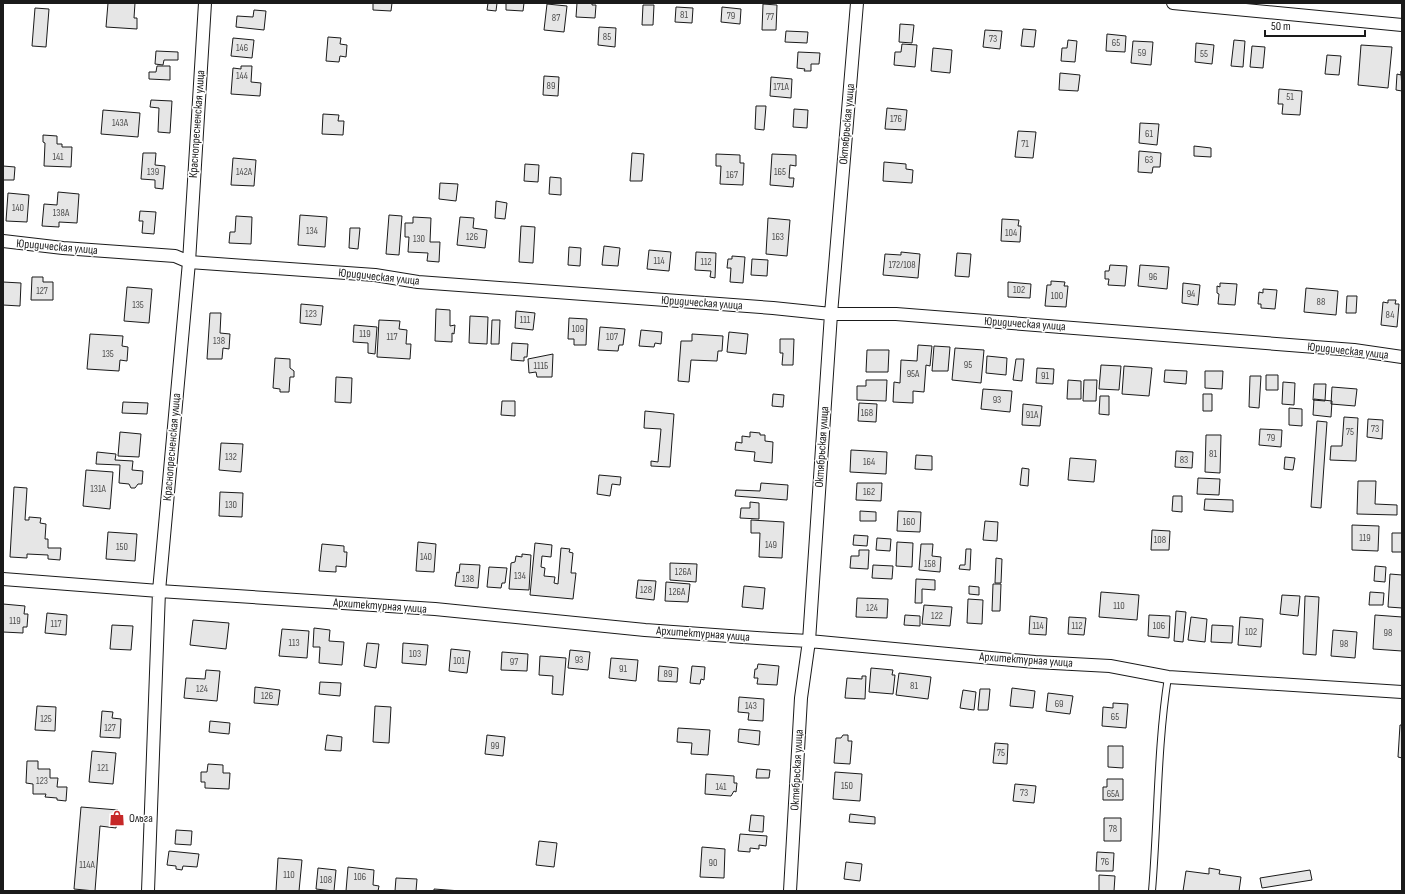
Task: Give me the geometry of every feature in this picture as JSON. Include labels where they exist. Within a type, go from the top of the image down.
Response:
[{"type":"street","name":"Краснопресненская улица","points":[[148,891],[159,591],[189,262],[205,3]]},
{"type":"street","name":"Октябрьская улица","points":[[790,891],[800,698],[809,641],[832,314],[857,3]]},
{"type":"street","points":[[1173,3],[1402,25]]},
{"type":"street","name":"Юридическая улица","points":[[3,242],[175,256],[189,262],[375,275],[418,282],[773,308],[832,314],[896,314],[1354,350],[1402,357]]},
{"type":"street","name":"Архитектурная улица","points":[[3,579],[435,610],[645,630],[809,641],[1035,662],[1110,666],[1168,677],[1402,692]]},
{"type":"lane","points":[[1152,891],[1156,847],[1163,710],[1168,677]]},
{"type":"building","points":[[108,3],[135,3],[134,18],[137,18],[137,29],[106,27]]},
{"type":"building","points":[[373,3],[392,3],[391,11],[373,10]]},
{"type":"building","points":[[488,3],[497,3],[496,11],[487,10]]},
{"type":"building","points":[[506,3],[524,3],[523,11],[506,10]]},
{"type":"building","points":[[577,3],[592,3],[592,5],[596,5],[595,18],[576,17]]},
{"type":"building","points":[[547,4],[567,6],[564,32],[544,30]]},
{"type":"building","points":[[763,4],[777,5],[776,30],[762,30]]},
{"type":"building","points":[[643,5],[654,5],[653,25],[642,25]]},
{"type":"building","points":[[676,7],[693,8],[692,23],[675,22]]},
{"type":"building","points":[[722,7],[741,9],[740,24],[721,22]]},
{"type":"building","points":[[35,8],[49,9],[46,47],[32,46]]},
{"type":"building","points":[[254,10],[266,11],[264,30],[236,27],[237,16],[253,17]]},
{"type":"building","points":[[900,24],[914,25],[912,43],[899,42]]},
{"type":"building","points":[[599,27],[616,28],[615,47],[598,45]]},
{"type":"building","points":[[1023,29],[1036,30],[1034,47],[1021,46]]},
{"type":"building","points":[[985,30],[1002,31],[1000,49],[983,47]]},
{"type":"building","points":[[786,31],[808,32],[807,43],[785,42]]},
{"type":"building","points":[[1107,34],[1126,36],[1125,52],[1106,51]]},
{"type":"building","points":[[328,37],[341,38],[340,44],[347,45],[346,57],[340,56],[339,62],[326,61]]},
{"type":"building","points":[[233,38],[254,40],[252,58],[231,56]]},
{"type":"building","points":[[1068,40],[1077,41],[1075,62],[1061,61],[1062,48],[1067,48]]},
{"type":"building","points":[[1234,40],[1245,41],[1243,67],[1231,66]]},
{"type":"building","points":[[1133,41],[1153,42],[1151,65],[1131,63]]},
{"type":"building","points":[[1196,43],[1214,45],[1212,64],[1195,62]]},
{"type":"building","points":[[902,44],[917,45],[915,67],[894,65],[895,52],[901,52]]},
{"type":"building","points":[[1361,45],[1392,47],[1388,88],[1358,85]]},
{"type":"building","points":[[1252,46],[1265,47],[1263,68],[1250,67]]},
{"type":"building","points":[[933,48],[952,50],[950,73],[931,71]]},
{"type":"building","points":[[156,51],[178,52],[178,60],[164,60],[163,65],[155,64]]},
{"type":"building","points":[[798,52],[820,53],[819,64],[811,64],[811,71],[804,71],[805,69],[797,68]]},
{"type":"building","points":[[1327,55],[1341,56],[1339,75],[1325,74]]},
{"type":"building","points":[[157,66],[170,66],[170,80],[149,79],[149,72],[156,72]]},
{"type":"building","points":[[241,66],[252,66],[251,82],[261,83],[260,96],[231,94],[233,68],[241,69]]},
{"type":"building","points":[[1401,71],[1402,91],[1396,90],[1397,74],[1401,75]]},
{"type":"building","points":[[1060,73],[1080,75],[1078,91],[1059,90]]},
{"type":"building","points":[[544,76],[559,77],[558,96],[543,95]]},
{"type":"building","points":[[771,77],[792,79],[791,98],[770,96]]},
{"type":"building","points":[[1279,89],[1302,91],[1300,115],[1282,114],[1283,104],[1278,104]]},
{"type":"building","points":[[151,100],[172,101],[170,133],[158,132],[159,108],[150,107]]},
{"type":"building","points":[[756,106],[766,106],[764,130],[755,129]]},
{"type":"building","points":[[887,108],[907,110],[905,130],[885,129]]},
{"type":"building","points":[[794,109],[808,110],[807,128],[793,127]]},
{"type":"building","points":[[103,110],[140,113],[138,137],[101,134]]},
{"type":"building","points":[[323,114],[339,115],[338,121],[344,121],[343,135],[322,134]]},
{"type":"building","points":[[1140,123],[1159,124],[1157,145],[1139,143]]},
{"type":"building","points":[[1018,131],[1036,132],[1033,158],[1015,157]]},
{"type":"building","points":[[43,135],[57,136],[57,144],[62,144],[62,147],[72,147],[71,167],[44,166],[45,143],[43,142]]},
{"type":"building","points":[[1194,146],[1211,148],[1211,157],[1194,156]]},
{"type":"building","points":[[1139,151],[1161,153],[1160,167],[1153,167],[1152,173],[1138,172]]},
{"type":"building","points":[[143,153],[156,153],[155,165],[165,166],[163,189],[155,188],[155,180],[141,179]]},
{"type":"building","points":[[632,153],[644,154],[642,181],[630,181]]},
{"type":"building","points":[[716,154],[740,155],[740,163],[744,163],[743,185],[720,184],[721,166],[716,166]]},
{"type":"building","points":[[772,154],[796,155],[796,166],[790,165],[789,178],[794,178],[793,187],[770,185]]},
{"type":"building","points":[[233,158],[256,160],[254,186],[231,185]]},
{"type":"building","points":[[884,162],[906,164],[906,169],[913,170],[912,183],[883,181]]},
{"type":"building","points":[[525,164],[539,165],[538,182],[524,181]]},
{"type":"building","points":[[3,166],[15,167],[14,180],[3,180]]},
{"type":"building","points":[[550,177],[561,178],[561,195],[549,194]]},
{"type":"building","points":[[440,183],[458,184],[456,201],[439,199]]},
{"type":"building","points":[[58,192],[79,194],[77,223],[59,222],[59,227],[42,226],[44,204],[57,205]]},
{"type":"building","points":[[8,193],[29,195],[27,222],[6,221]]},
{"type":"building","points":[[496,201],[507,203],[505,219],[495,218]]},
{"type":"building","points":[[140,211],[156,212],[154,234],[142,233],[143,221],[139,221]]},
{"type":"building","points":[[300,215],[327,217],[325,247],[298,245]]},
{"type":"building","points":[[389,215],[402,216],[399,255],[386,254]]},
{"type":"building","points":[[236,216],[252,217],[251,244],[229,243],[230,232],[235,232]]},
{"type":"building","points":[[413,217],[431,218],[430,242],[440,242],[439,262],[427,261],[428,253],[408,252],[409,237],[405,237],[405,223],[413,223]]},
{"type":"building","points":[[460,217],[474,218],[473,228],[487,230],[485,248],[457,245]]},
{"type":"building","points":[[768,218],[790,220],[787,256],[766,254]]},
{"type":"building","points":[[1002,219],[1019,220],[1018,226],[1021,226],[1020,242],[1001,241]]},
{"type":"building","points":[[521,226],[535,227],[533,263],[519,262]]},
{"type":"building","points":[[350,228],[360,228],[358,249],[349,248]]},
{"type":"building","points":[[604,246],[620,248],[618,266],[602,265]]},
{"type":"building","points":[[569,247],[581,248],[580,266],[568,265]]},
{"type":"building","points":[[649,250],[671,252],[669,271],[647,269]]},
{"type":"building","points":[[696,252],[716,253],[715,278],[710,277],[711,271],[695,270]]},
{"type":"building","points":[[901,252],[920,254],[918,278],[883,275],[885,254],[901,255]]},
{"type":"building","points":[[957,253],[971,254],[969,277],[955,276]]},
{"type":"building","points":[[732,256],[745,257],[743,283],[730,282],[731,268],[727,268],[728,259],[732,259]]},
{"type":"building","points":[[752,259],[768,260],[767,276],[751,275]]},
{"type":"building","points":[[1110,265],[1127,266],[1125,286],[1108,285],[1109,279],[1105,279],[1105,271],[1109,271]]},
{"type":"building","points":[[1140,265],[1169,267],[1167,289],[1138,286]]},
{"type":"building","points":[[32,277],[43,277],[43,282],[53,282],[53,300],[31,300]]},
{"type":"building","points":[[1051,281],[1065,282],[1064,286],[1068,286],[1066,307],[1045,306],[1047,285],[1051,285]]},
{"type":"building","points":[[3,282],[21,283],[20,306],[3,305]]},
{"type":"building","points":[[1008,282],[1031,284],[1030,298],[1008,297]]},
{"type":"building","points":[[1183,283],[1200,285],[1198,305],[1182,303]]},
{"type":"building","points":[[1220,283],[1237,284],[1235,305],[1218,304],[1219,294],[1217,293],[1217,286],[1220,287]]},
{"type":"building","points":[[127,287],[152,289],[149,323],[124,321]]},
{"type":"building","points":[[1306,288],[1338,291],[1336,315],[1304,312]]},
{"type":"building","points":[[1263,289],[1277,290],[1275,309],[1261,308],[1261,304],[1258,304],[1259,292],[1263,293]]},
{"type":"building","points":[[1347,296],[1357,296],[1356,313],[1346,313]]},
{"type":"building","points":[[1388,300],[1396,300],[1395,304],[1399,304],[1397,327],[1381,325],[1383,302],[1388,303]]},
{"type":"building","points":[[301,304],[323,306],[321,325],[300,323]]},
{"type":"building","points":[[436,309],[450,310],[450,326],[455,325],[454,334],[452,333],[452,342],[435,341]]},
{"type":"building","points":[[516,311],[535,313],[533,330],[515,328]]},
{"type":"building","points":[[210,313],[221,313],[220,333],[230,334],[229,349],[223,348],[222,359],[207,359]]},
{"type":"building","points":[[470,316],[488,317],[487,344],[469,343]]},
{"type":"building","points":[[569,318],[587,319],[586,345],[574,345],[574,339],[568,339]]},
{"type":"building","points":[[379,320],[400,321],[399,329],[407,330],[406,344],[411,344],[410,359],[377,357]]},
{"type":"building","points":[[492,320],[500,320],[499,344],[491,344]]},
{"type":"building","points":[[354,325],[377,327],[375,354],[368,353],[368,343],[353,342]]},
{"type":"building","points":[[600,327],[625,329],[623,345],[619,345],[618,351],[598,350]]},
{"type":"building","points":[[641,330],[662,332],[661,344],[655,343],[654,347],[639,346]]},
{"type":"building","points":[[729,332],[748,334],[746,354],[727,352]]},
{"type":"building","points":[[90,334],[123,336],[122,346],[128,347],[127,361],[120,360],[119,371],[87,369]]},
{"type":"building","points":[[692,334],[723,336],[722,351],[718,351],[717,361],[691,360],[689,382],[678,381],[681,341],[692,341]]},
{"type":"building","points":[[780,339],[794,339],[793,365],[782,365],[783,353],[780,353]]},
{"type":"building","points":[[512,343],[528,344],[527,357],[524,357],[524,361],[511,360]]},
{"type":"building","points":[[918,345],[932,346],[930,366],[926,365],[924,392],[913,391],[913,403],[893,402],[894,382],[900,383],[901,360],[917,361]]},
{"type":"building","points":[[934,346],[950,347],[948,371],[932,371]]},
{"type":"building","points":[[955,348],[984,350],[981,383],[952,380]]},
{"type":"building","points":[[867,350],[889,350],[888,372],[866,372]]},
{"type":"building","points":[[553,354],[552,377],[537,377],[536,372],[529,373],[528,359]]},
{"type":"building","points":[[987,356],[1007,358],[1006,375],[986,373]]},
{"type":"building","points":[[275,358],[290,359],[290,368],[294,371],[294,377],[290,377],[289,392],[280,392],[280,389],[273,388]]},
{"type":"building","points":[[1016,359],[1024,359],[1022,381],[1013,380]]},
{"type":"building","points":[[1101,365],[1121,366],[1119,390],[1099,389]]},
{"type":"building","points":[[1124,366],[1152,368],[1149,396],[1122,394]]},
{"type":"building","points":[[1037,368],[1054,369],[1053,384],[1036,383]]},
{"type":"building","points":[[1165,370],[1187,371],[1186,384],[1164,382]]},
{"type":"building","points":[[1205,371],[1223,371],[1222,389],[1205,388]]},
{"type":"building","points":[[1266,375],[1278,375],[1278,390],[1266,390]]},
{"type":"building","points":[[1250,376],[1261,376],[1259,408],[1249,407]]},
{"type":"building","points":[[336,377],[352,378],[351,403],[335,402]]},
{"type":"building","points":[[866,380],[887,380],[886,401],[857,400],[857,386],[866,386]]},
{"type":"building","points":[[1068,380],[1081,381],[1081,399],[1067,399]]},
{"type":"building","points":[[1084,380],[1097,380],[1096,401],[1083,401]]},
{"type":"building","points":[[1283,382],[1295,383],[1294,405],[1282,404]]},
{"type":"building","points":[[1314,384],[1326,384],[1325,401],[1313,400]]},
{"type":"building","points":[[1332,387],[1357,389],[1355,406],[1331,404]]},
{"type":"building","points":[[983,389],[1012,391],[1010,412],[981,409]]},
{"type":"building","points":[[773,394],[784,395],[783,407],[772,406]]},
{"type":"building","points":[[1203,394],[1212,394],[1212,411],[1203,411]]},
{"type":"building","points":[[1100,396],[1109,396],[1109,415],[1099,414]]},
{"type":"building","points":[[1314,399],[1332,401],[1331,417],[1313,415]]},
{"type":"building","points":[[502,401],[515,401],[515,416],[501,415]]},
{"type":"building","points":[[123,402],[148,403],[147,414],[122,413]]},
{"type":"building","points":[[859,403],[877,404],[876,422],[858,421]]},
{"type":"building","points":[[1023,404],[1042,406],[1040,426],[1022,425]]},
{"type":"building","points":[[1289,408],[1302,409],[1302,426],[1289,425]]},
{"type":"building","points":[[645,411],[674,414],[670,467],[651,466],[651,461],[658,462],[661,429],[644,428]]},
{"type":"building","points":[[1344,417],[1358,418],[1356,461],[1330,460],[1331,446],[1342,446]]},
{"type":"building","points":[[1368,419],[1383,420],[1382,439],[1367,437]]},
{"type":"building","points":[[1317,421],[1327,422],[1321,508],[1311,507]]},
{"type":"building","points":[[1260,429],[1282,430],[1281,447],[1259,445]]},
{"type":"building","points":[[120,432],[141,434],[139,457],[118,456]]},
{"type":"building","points":[[750,432],[765,435],[765,441],[773,442],[772,463],[754,461],[755,452],[735,450],[736,442],[742,443],[742,436],[750,437]]},
{"type":"building","points":[[1206,435],[1221,435],[1220,473],[1205,472]]},
{"type":"building","points":[[221,443],[243,444],[241,472],[219,470]]},
{"type":"building","points":[[851,450],[887,452],[886,474],[850,472]]},
{"type":"building","points":[[1176,451],[1193,452],[1192,468],[1175,467]]},
{"type":"building","points":[[97,452],[116,454],[115,460],[133,461],[132,470],[143,471],[142,484],[138,484],[135,488],[131,488],[129,484],[119,483],[120,465],[96,464]]},
{"type":"building","points":[[916,455],[932,456],[932,470],[915,469]]},
{"type":"building","points":[[1285,457],[1295,458],[1293,470],[1284,469]]},
{"type":"building","points":[[1070,458],[1096,460],[1094,482],[1068,480]]},
{"type":"building","points":[[1022,468],[1029,469],[1028,486],[1020,485]]},
{"type":"building","points":[[86,470],[113,472],[110,509],[83,506]]},
{"type":"building","points":[[599,475],[621,477],[620,485],[612,484],[610,496],[597,494]]},
{"type":"building","points":[[1198,478],[1220,479],[1219,495],[1197,494]]},
{"type":"building","points":[[1358,481],[1376,481],[1375,504],[1397,505],[1397,515],[1357,514]]},
{"type":"building","points":[[761,483],[788,485],[787,500],[735,496],[736,490],[760,491]]},
{"type":"building","points":[[857,483],[882,483],[881,501],[856,500]]},
{"type":"building","points":[[14,487],[27,488],[25,520],[29,520],[29,517],[41,518],[40,523],[46,524],[45,539],[48,539],[48,548],[61,548],[60,560],[48,559],[48,555],[27,554],[27,558],[10,557]]},
{"type":"building","points":[[220,492],[243,493],[242,517],[219,516]]},
{"type":"building","points":[[1173,496],[1182,496],[1182,512],[1172,511]]},
{"type":"building","points":[[1205,499],[1233,500],[1233,512],[1204,510]]},
{"type":"building","points":[[750,502],[759,503],[759,519],[740,518],[741,508],[750,508]]},
{"type":"building","points":[[860,511],[876,512],[876,521],[860,521]]},
{"type":"building","points":[[898,511],[921,512],[920,532],[897,531]]},
{"type":"building","points":[[751,520],[784,522],[782,558],[759,557],[760,533],[751,533]]},
{"type":"building","points":[[985,521],[998,522],[997,541],[983,540]]},
{"type":"building","points":[[1352,525],[1379,526],[1378,551],[1352,550]]},
{"type":"building","points":[[1152,530],[1170,531],[1169,550],[1151,550]]},
{"type":"building","points":[[108,532],[137,534],[135,561],[106,559]]},
{"type":"building","points":[[1392,533],[1402,533],[1402,552],[1392,552]]},
{"type":"building","points":[[854,535],[868,536],[867,546],[853,545]]},
{"type":"building","points":[[877,538],[891,539],[890,551],[876,550]]},
{"type":"building","points":[[418,542],[436,544],[434,572],[416,571]]},
{"type":"building","points":[[897,542],[913,543],[912,567],[896,566]]},
{"type":"building","points":[[535,543],[552,545],[551,557],[542,556],[541,567],[545,568],[544,576],[555,577],[554,583],[558,584],[561,548],[570,549],[569,552],[573,553],[571,573],[576,573],[573,599],[530,595]]},
{"type":"building","points":[[322,544],[344,546],[344,552],[347,552],[346,567],[336,566],[336,572],[319,571]]},
{"type":"building","points":[[921,544],[933,544],[932,556],[941,557],[940,572],[919,570]]},
{"type":"building","points":[[966,549],[971,549],[970,570],[959,569],[960,565],[965,565]]},
{"type":"building","points":[[859,550],[869,550],[868,569],[850,568],[851,556],[859,556]]},
{"type":"building","points":[[522,554],[531,555],[529,590],[509,589],[511,563],[515,562],[516,556],[522,557]]},
{"type":"building","points":[[996,558],[1002,559],[1001,583],[995,583]]},
{"type":"building","points":[[670,563],[697,564],[696,582],[670,580]]},
{"type":"building","points":[[460,564],[480,565],[478,588],[455,586]]},
{"type":"building","points":[[873,565],[893,566],[892,579],[872,578]]},
{"type":"building","points":[[1375,566],[1386,567],[1385,582],[1374,581]]},
{"type":"building","points":[[489,567],[507,568],[505,583],[502,583],[501,588],[487,587]]},
{"type":"building","points":[[1390,574],[1402,575],[1402,608],[1388,607]]},
{"type":"building","points":[[916,579],[935,580],[935,590],[922,589],[922,603],[915,603]]},
{"type":"building","points":[[638,580],[656,581],[654,600],[636,598]]},
{"type":"building","points":[[666,582],[690,584],[688,602],[665,601]]},
{"type":"building","points":[[993,584],[1001,584],[1000,611],[992,611]]},
{"type":"building","points":[[744,586],[765,588],[763,609],[742,607]]},
{"type":"building","points":[[969,586],[979,587],[979,595],[969,594]]},
{"type":"building","points":[[1101,592],[1139,595],[1137,620],[1099,617]]},
{"type":"building","points":[[1370,592],[1384,593],[1383,605],[1369,605]]},
{"type":"building","points":[[1282,595],[1300,596],[1298,616],[1280,614]]},
{"type":"building","points":[[1305,596],[1319,597],[1316,655],[1303,654]]},
{"type":"building","points":[[857,598],[888,599],[887,618],[856,617]]},
{"type":"building","points":[[968,599],[983,600],[982,624],[967,623]]},
{"type":"building","points":[[3,604],[25,606],[24,614],[28,614],[27,627],[23,627],[23,633],[3,632]]},
{"type":"building","points":[[924,605],[952,607],[950,626],[922,624]]},
{"type":"building","points":[[1176,611],[1186,612],[1183,642],[1174,641]]},
{"type":"building","points":[[47,613],[67,615],[66,635],[45,633]]},
{"type":"building","points":[[905,615],[920,616],[920,626],[904,625]]},
{"type":"building","points":[[1149,615],[1170,616],[1169,638],[1148,636]]},
{"type":"building","points":[[1375,615],[1402,617],[1402,651],[1373,649]]},
{"type":"building","points":[[1030,616],[1047,618],[1046,635],[1029,634]]},
{"type":"building","points":[[1069,617],[1086,618],[1084,635],[1068,634]]},
{"type":"building","points":[[1191,617],[1207,619],[1205,642],[1188,640]]},
{"type":"building","points":[[1240,617],[1263,619],[1261,647],[1238,645]]},
{"type":"building","points":[[193,620],[229,623],[226,649],[190,645]]},
{"type":"building","points":[[112,625],[133,626],[131,650],[110,649]]},
{"type":"building","points":[[1212,625],[1233,626],[1232,643],[1211,642]]},
{"type":"building","points":[[314,628],[330,630],[329,641],[344,642],[342,665],[319,663],[320,647],[313,647]]},
{"type":"building","points":[[282,629],[309,631],[307,658],[279,656]]},
{"type":"building","points":[[1333,630],[1357,632],[1355,658],[1331,656]]},
{"type":"building","points":[[367,643],[379,644],[376,668],[364,666]]},
{"type":"building","points":[[403,643],[428,645],[426,665],[402,663]]},
{"type":"building","points":[[451,649],[470,651],[467,673],[449,671]]},
{"type":"building","points":[[570,650],[590,652],[588,670],[568,668]]},
{"type":"building","points":[[502,652],[528,654],[527,671],[501,670]]},
{"type":"building","points":[[540,656],[566,658],[563,695],[552,694],[553,676],[539,675]]},
{"type":"building","points":[[611,658],[638,660],[636,681],[609,678]]},
{"type":"building","points":[[758,664],[779,666],[777,685],[757,684],[758,678],[754,678],[755,669],[757,669]]},
{"type":"building","points":[[659,666],[678,668],[677,682],[658,681]]},
{"type":"building","points":[[692,666],[705,667],[704,680],[701,679],[700,684],[690,683]]},
{"type":"building","points":[[871,668],[893,670],[892,675],[895,675],[893,694],[869,692]]},
{"type":"building","points":[[206,670],[220,671],[217,701],[184,698],[186,678],[205,679]]},
{"type":"building","points":[[899,673],[931,677],[928,699],[896,695]]},
{"type":"building","points":[[862,676],[866,676],[865,699],[845,698],[847,678],[862,679]]},
{"type":"building","points":[[320,682],[341,683],[340,696],[319,694]]},
{"type":"building","points":[[255,687],[280,690],[278,705],[254,703]]},
{"type":"building","points":[[1012,688],[1035,691],[1033,708],[1010,706]]},
{"type":"building","points":[[980,689],[990,689],[988,710],[978,710]]},
{"type":"building","points":[[963,690],[976,692],[974,710],[960,708]]},
{"type":"building","points":[[1048,693],[1073,696],[1070,714],[1046,711]]},
{"type":"building","points":[[739,697],[764,699],[763,721],[748,720],[749,713],[738,712]]},
{"type":"building","points":[[1113,703],[1128,704],[1126,728],[1102,726],[1103,707],[1113,708]]},
{"type":"building","points":[[37,706],[56,707],[55,731],[35,730]]},
{"type":"building","points":[[375,706],[391,707],[389,743],[373,742]]},
{"type":"building","points":[[102,711],[113,712],[112,718],[121,719],[120,738],[100,737]]},
{"type":"building","points":[[210,721],[230,723],[229,734],[209,732]]},
{"type":"building","points":[[1400,725],[1402,725],[1402,758],[1398,757]]},
{"type":"building","points":[[678,728],[710,730],[708,755],[691,754],[692,743],[677,742]]},
{"type":"building","points":[[739,729],[760,731],[759,745],[738,742]]},
{"type":"building","points":[[327,735],[342,737],[341,751],[325,750]]},
{"type":"building","points":[[487,735],[505,737],[503,756],[485,754]]},
{"type":"building","points":[[843,735],[848,735],[848,741],[852,741],[850,764],[834,763],[836,738],[841,738]]},
{"type":"building","points":[[995,743],[1008,744],[1007,764],[993,763]]},
{"type":"building","points":[[1108,746],[1123,746],[1123,768],[1108,767]]},
{"type":"building","points":[[92,751],[116,753],[113,784],[89,782]]},
{"type":"building","points":[[27,761],[38,761],[38,769],[50,769],[50,778],[58,778],[57,787],[67,787],[66,801],[57,800],[57,798],[45,797],[46,794],[33,794],[33,784],[26,783]]},
{"type":"building","points":[[208,764],[223,765],[223,773],[230,773],[229,789],[205,788],[205,782],[201,782],[201,772],[207,772]]},
{"type":"building","points":[[757,769],[770,770],[769,778],[756,778]]},
{"type":"building","points":[[835,772],[862,774],[860,801],[833,799]]},
{"type":"building","points":[[706,774],[734,776],[734,783],[737,783],[736,792],[734,791],[731,796],[705,794]]},
{"type":"building","points":[[1107,779],[1123,779],[1123,800],[1103,800],[1103,787],[1107,787]]},
{"type":"building","points":[[1015,784],[1036,786],[1034,803],[1013,801]]},
{"type":"building","points":[[81,807],[118,810],[116,828],[100,826],[95,891],[74,889]]},
{"type":"building","points":[[850,814],[875,817],[875,824],[849,822]]},
{"type":"building","points":[[751,815],[764,816],[763,832],[749,831]]},
{"type":"building","points":[[1104,818],[1121,818],[1121,841],[1104,841]]},
{"type":"building","points":[[176,830],[192,831],[191,845],[175,844]]},
{"type":"building","points":[[740,834],[767,836],[766,846],[759,845],[759,849],[750,848],[750,852],[738,851]]},
{"type":"building","points":[[539,841],[557,843],[554,867],[536,865]]},
{"type":"building","points":[[702,847],[725,849],[724,878],[700,877]]},
{"type":"building","points":[[169,851],[199,854],[197,867],[183,866],[182,870],[176,869],[176,866],[167,865]]},
{"type":"building","points":[[1097,852],[1114,853],[1113,871],[1096,871]]},
{"type":"building","points":[[278,858],[302,860],[299,891],[276,891]]},
{"type":"building","points":[[846,862],[862,864],[860,881],[844,879]]},
{"type":"building","points":[[348,867],[374,870],[373,885],[379,886],[378,891],[346,891]]},
{"type":"building","points":[[318,868],[336,870],[334,891],[316,889]]},
{"type":"building","points":[[1209,868],[1220,870],[1219,874],[1241,877],[1239,891],[1183,891],[1186,871],[1209,874]]},
{"type":"building","points":[[1310,870],[1312,880],[1262,888],[1260,878]]},
{"type":"building","points":[[1099,875],[1115,876],[1114,891],[1099,891]]},
{"type":"building","points":[[396,878],[417,879],[416,891],[395,891]]},
{"type":"building","points":[[434,889],[461,891],[434,891]]},
{"type":"place","name":"Ольга","points":[[117,818]]}]
